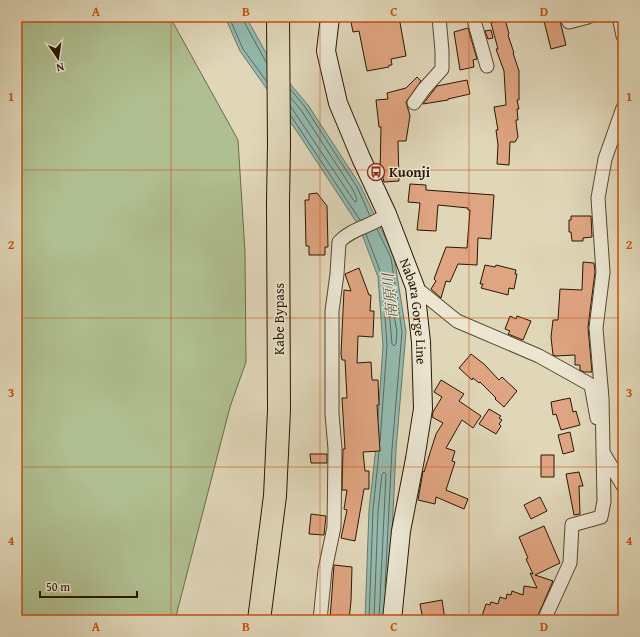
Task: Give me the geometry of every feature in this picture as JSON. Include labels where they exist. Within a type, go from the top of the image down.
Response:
[{"type":"highway","name":"Kabe Bypass","points":[[258,620],[275,496],[279,410],[278,24]]},
{"type":"main road","name":"Nabara Gorge Line","points":[[330,17],[326,51],[338,102],[384,217],[415,287],[422,342],[423,409],[401,531],[392,620]]},
{"type":"street","points":[[414,103],[442,69],[439,17]]},
{"type":"street","points":[[473,17],[487,66]]},
{"type":"street","points":[[567,17],[569,22],[588,17]]},
{"type":"street","points":[[620,17],[623,36]]},
{"type":"street","points":[[544,620],[570,563],[572,525],[601,517],[604,501],[602,398],[596,328],[603,272],[598,198],[605,159],[623,108]]},
{"type":"street","points":[[320,620],[325,570],[334,527],[335,449],[332,414],[332,311],[337,274],[339,242],[347,234],[384,217]]},
{"type":"street","points":[[415,287],[457,321],[539,356],[590,385],[598,423],[603,427]]},
{"type":"street","points":[[603,453],[623,486]]},
{"type":"green space","points":[[17,17],[170,17],[238,140],[245,252],[246,362],[230,407],[175,620],[17,620]]},
{"type":"water","name":"南原川","points":[[225,17],[246,17],[270,60],[308,105],[360,185],[394,256],[406,332],[396,449],[388,620],[365,620],[369,510],[376,447],[383,346],[378,277],[359,226],[298,133],[240,51]]},
{"type":"building","points":[[350,17],[399,17],[406,56],[391,59],[392,65],[389,65],[389,67],[367,71],[359,31],[353,32]]},
{"type":"building","points":[[543,17],[559,17],[566,45],[551,49]]},
{"type":"building","points":[[505,19],[508,35],[519,71],[519,100],[517,100],[519,109],[517,109],[518,120],[516,120],[518,137],[515,142],[510,142],[509,165],[497,164],[498,145],[496,130],[498,130],[494,107],[506,105],[504,71],[496,49],[498,49],[491,23]]},
{"type":"building","points":[[468,28],[477,59],[473,60],[474,67],[460,70],[454,32]]},
{"type":"building","points":[[491,30],[493,38],[488,39],[485,31]]},
{"type":"building","points":[[417,77],[421,81],[406,102],[410,116],[406,141],[398,141],[399,181],[384,182],[382,174],[380,174],[381,127],[379,127],[376,100],[388,99],[387,93],[406,88]]},
{"type":"building","points":[[467,80],[470,94],[448,100],[423,104],[437,86]]},
{"type":"building","points":[[410,184],[426,185],[426,190],[494,195],[491,239],[478,238],[477,265],[458,264],[450,282],[446,281],[441,298],[431,289],[436,281],[434,279],[446,247],[467,248],[470,210],[468,210],[468,208],[438,205],[436,231],[417,230],[420,203],[408,202]]},
{"type":"building","points":[[317,193],[327,206],[328,247],[325,247],[325,255],[309,255],[309,246],[306,246],[305,200],[309,200],[309,194]]},
{"type":"building","points":[[571,216],[591,216],[592,237],[583,238],[583,241],[572,241],[571,232],[569,232],[569,220],[571,220]]},
{"type":"building","points":[[583,262],[594,263],[595,272],[588,327],[592,372],[584,372],[580,370],[580,365],[575,365],[575,355],[553,355],[551,337],[553,320],[558,320],[560,289],[582,290]]},
{"type":"building","points":[[485,265],[495,267],[496,265],[516,270],[515,274],[517,274],[514,289],[509,288],[508,295],[481,288],[483,284],[480,284]]},
{"type":"building","points":[[359,268],[369,295],[371,295],[370,311],[374,311],[373,337],[358,336],[357,363],[371,362],[372,380],[378,380],[379,405],[377,405],[380,451],[363,452],[365,471],[369,471],[369,489],[364,489],[355,541],[341,538],[347,510],[344,509],[347,490],[342,490],[343,449],[345,449],[342,398],[347,398],[345,360],[342,360],[341,354],[344,290],[351,291],[345,274]]},
{"type":"building","points":[[510,316],[516,319],[517,316],[531,321],[523,340],[508,334],[510,331],[505,329]]},
{"type":"building","points":[[471,354],[484,364],[499,380],[502,377],[517,391],[504,407],[480,382],[479,383],[473,378],[472,380],[459,368]]},
{"type":"building","points":[[441,380],[464,394],[459,401],[481,416],[473,428],[462,420],[446,448],[455,451],[452,461],[455,462],[446,490],[468,499],[464,509],[436,497],[435,504],[418,500],[423,471],[424,472],[436,434],[443,423],[432,417],[433,412],[442,397],[434,392]]},
{"type":"building","points":[[570,398],[573,412],[576,411],[580,425],[561,430],[556,414],[553,415],[551,402]]},
{"type":"building","points":[[489,409],[501,416],[499,418],[502,420],[499,424],[501,426],[496,434],[479,424]]},
{"type":"building","points":[[570,432],[574,451],[563,454],[558,435]]},
{"type":"building","points":[[310,454],[327,454],[327,463],[311,463]]},
{"type":"building","points":[[541,455],[554,455],[554,477],[541,477]]},
{"type":"building","points":[[579,472],[583,486],[579,486],[580,514],[574,515],[566,474]]},
{"type":"building","points":[[540,497],[547,511],[531,519],[524,505]]},
{"type":"building","points":[[311,514],[326,516],[324,535],[309,534]]},
{"type":"building","points":[[544,526],[560,563],[535,575],[553,581],[536,620],[498,620],[482,616],[486,604],[490,605],[491,602],[498,604],[500,597],[506,599],[507,594],[511,595],[512,591],[523,595],[524,586],[537,588],[530,573],[533,574],[526,559],[528,558],[519,537]]},
{"type":"building","points":[[334,565],[352,567],[349,620],[330,619]]},
{"type":"building","points":[[442,600],[445,620],[423,620],[420,604]]},
{"type":"place","name":"Kuonji","points":[[376,172]]}]
